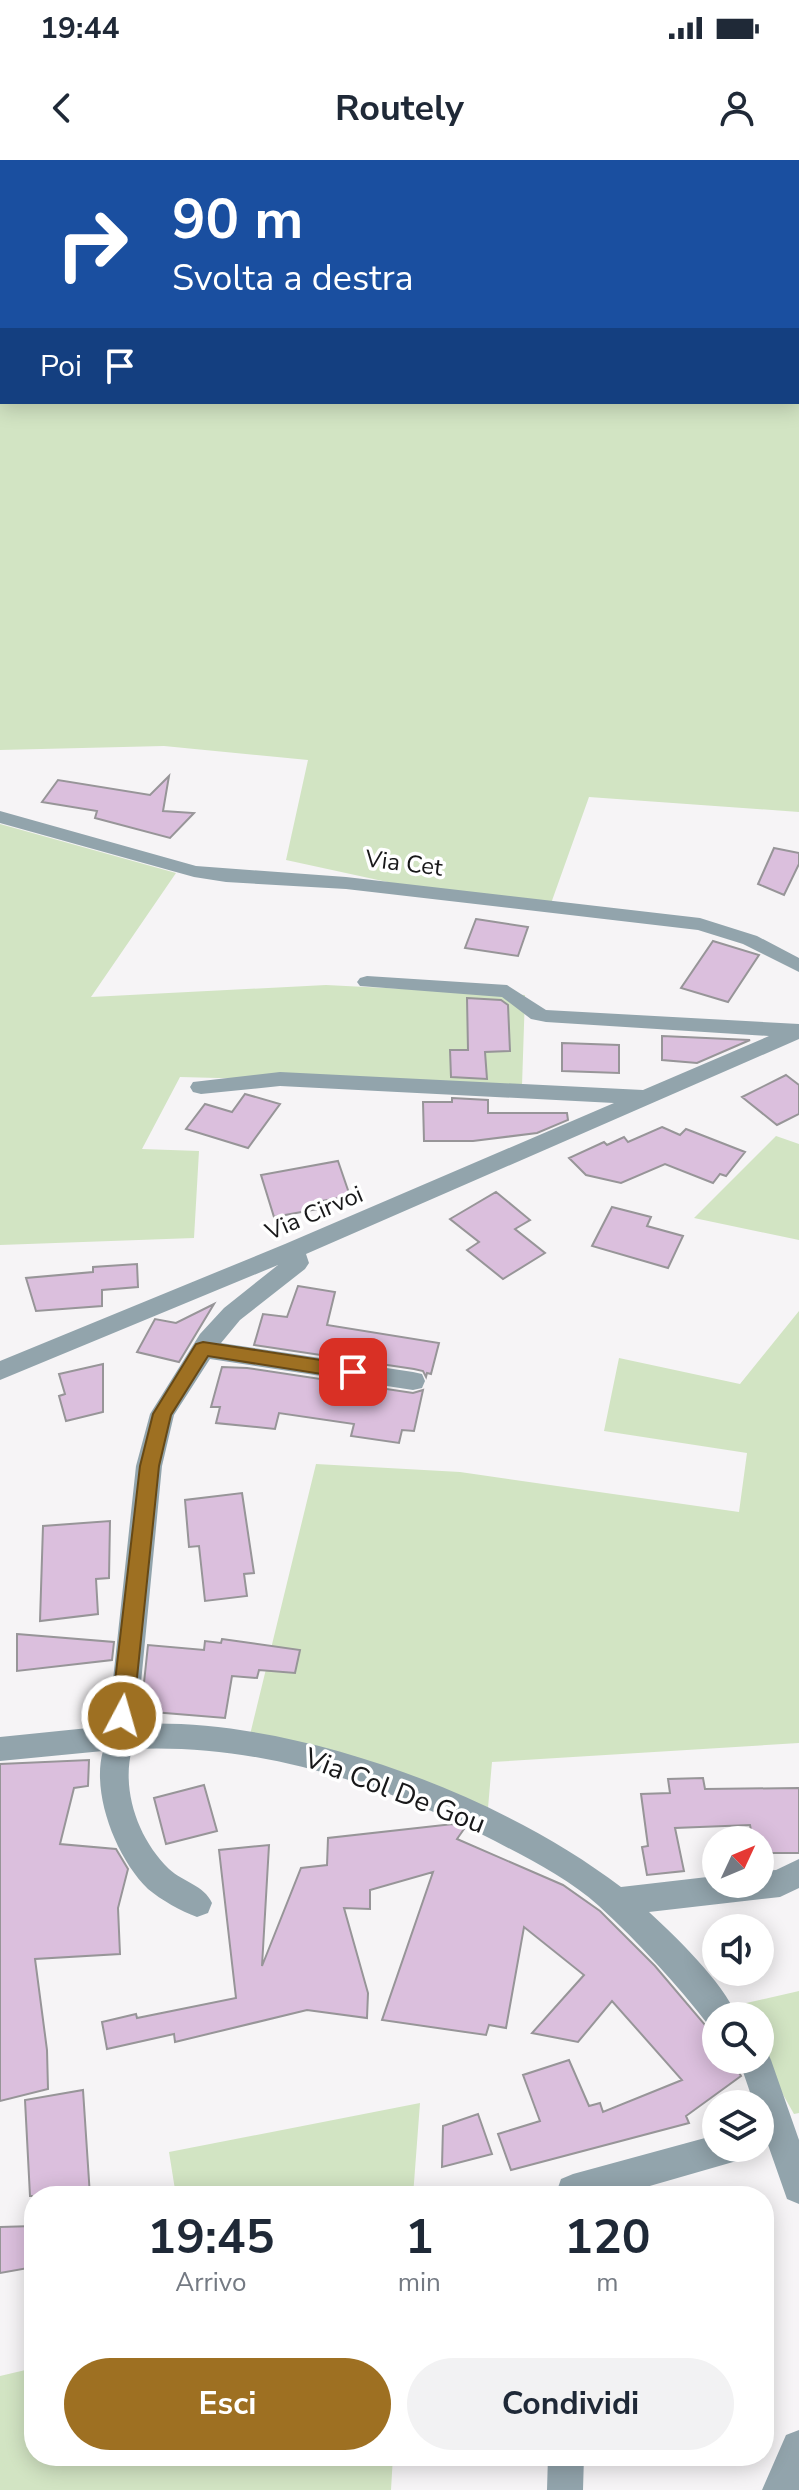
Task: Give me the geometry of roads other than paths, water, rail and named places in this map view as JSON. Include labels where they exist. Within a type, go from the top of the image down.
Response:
[{"type":"street","name":"Via Cet","points":[[0,817],[194,871],[226,876],[346,883],[700,924],[750,940],[799,966]]},
{"type":"street","name":"Via Cirvoi","points":[[367,982],[507,991],[538,1014],[546,1016],[731,1025],[798,1032]]},
{"type":"street","name":"Via Cirvoi","points":[[0,1371],[293,1250],[798,1032]]},
{"type":"street","name":"Via Cirvoi","points":[[201,1087],[280,1079],[647,1097]]},
{"type":"street","points":[[197,1903],[159,1879],[138,1851],[118,1810],[112,1770],[121,1739],[149,1466],[162,1414],[203,1349],[232,1314],[297,1263],[293,1250]]},
{"type":"street","points":[[203,1349],[413,1381]]},
{"type":"street","name":"Via Col De Gou","points":[[0,1749],[121,1739],[192,1737],[255,1745],[341,1767],[426,1797],[566,1865],[635,1919],[709,2002]]},
{"type":"street","points":[[614,1902],[780,1883],[799,1873]]},
{"type":"street","points":[[774,2143],[799,2187]]},
{"type":"street","points":[[591,2186],[702,2155]]},
{"type":"street","points":[[780,2490],[799,2448]]},
{"type":"street","points":[[565,2490],[566,2466]]}]
